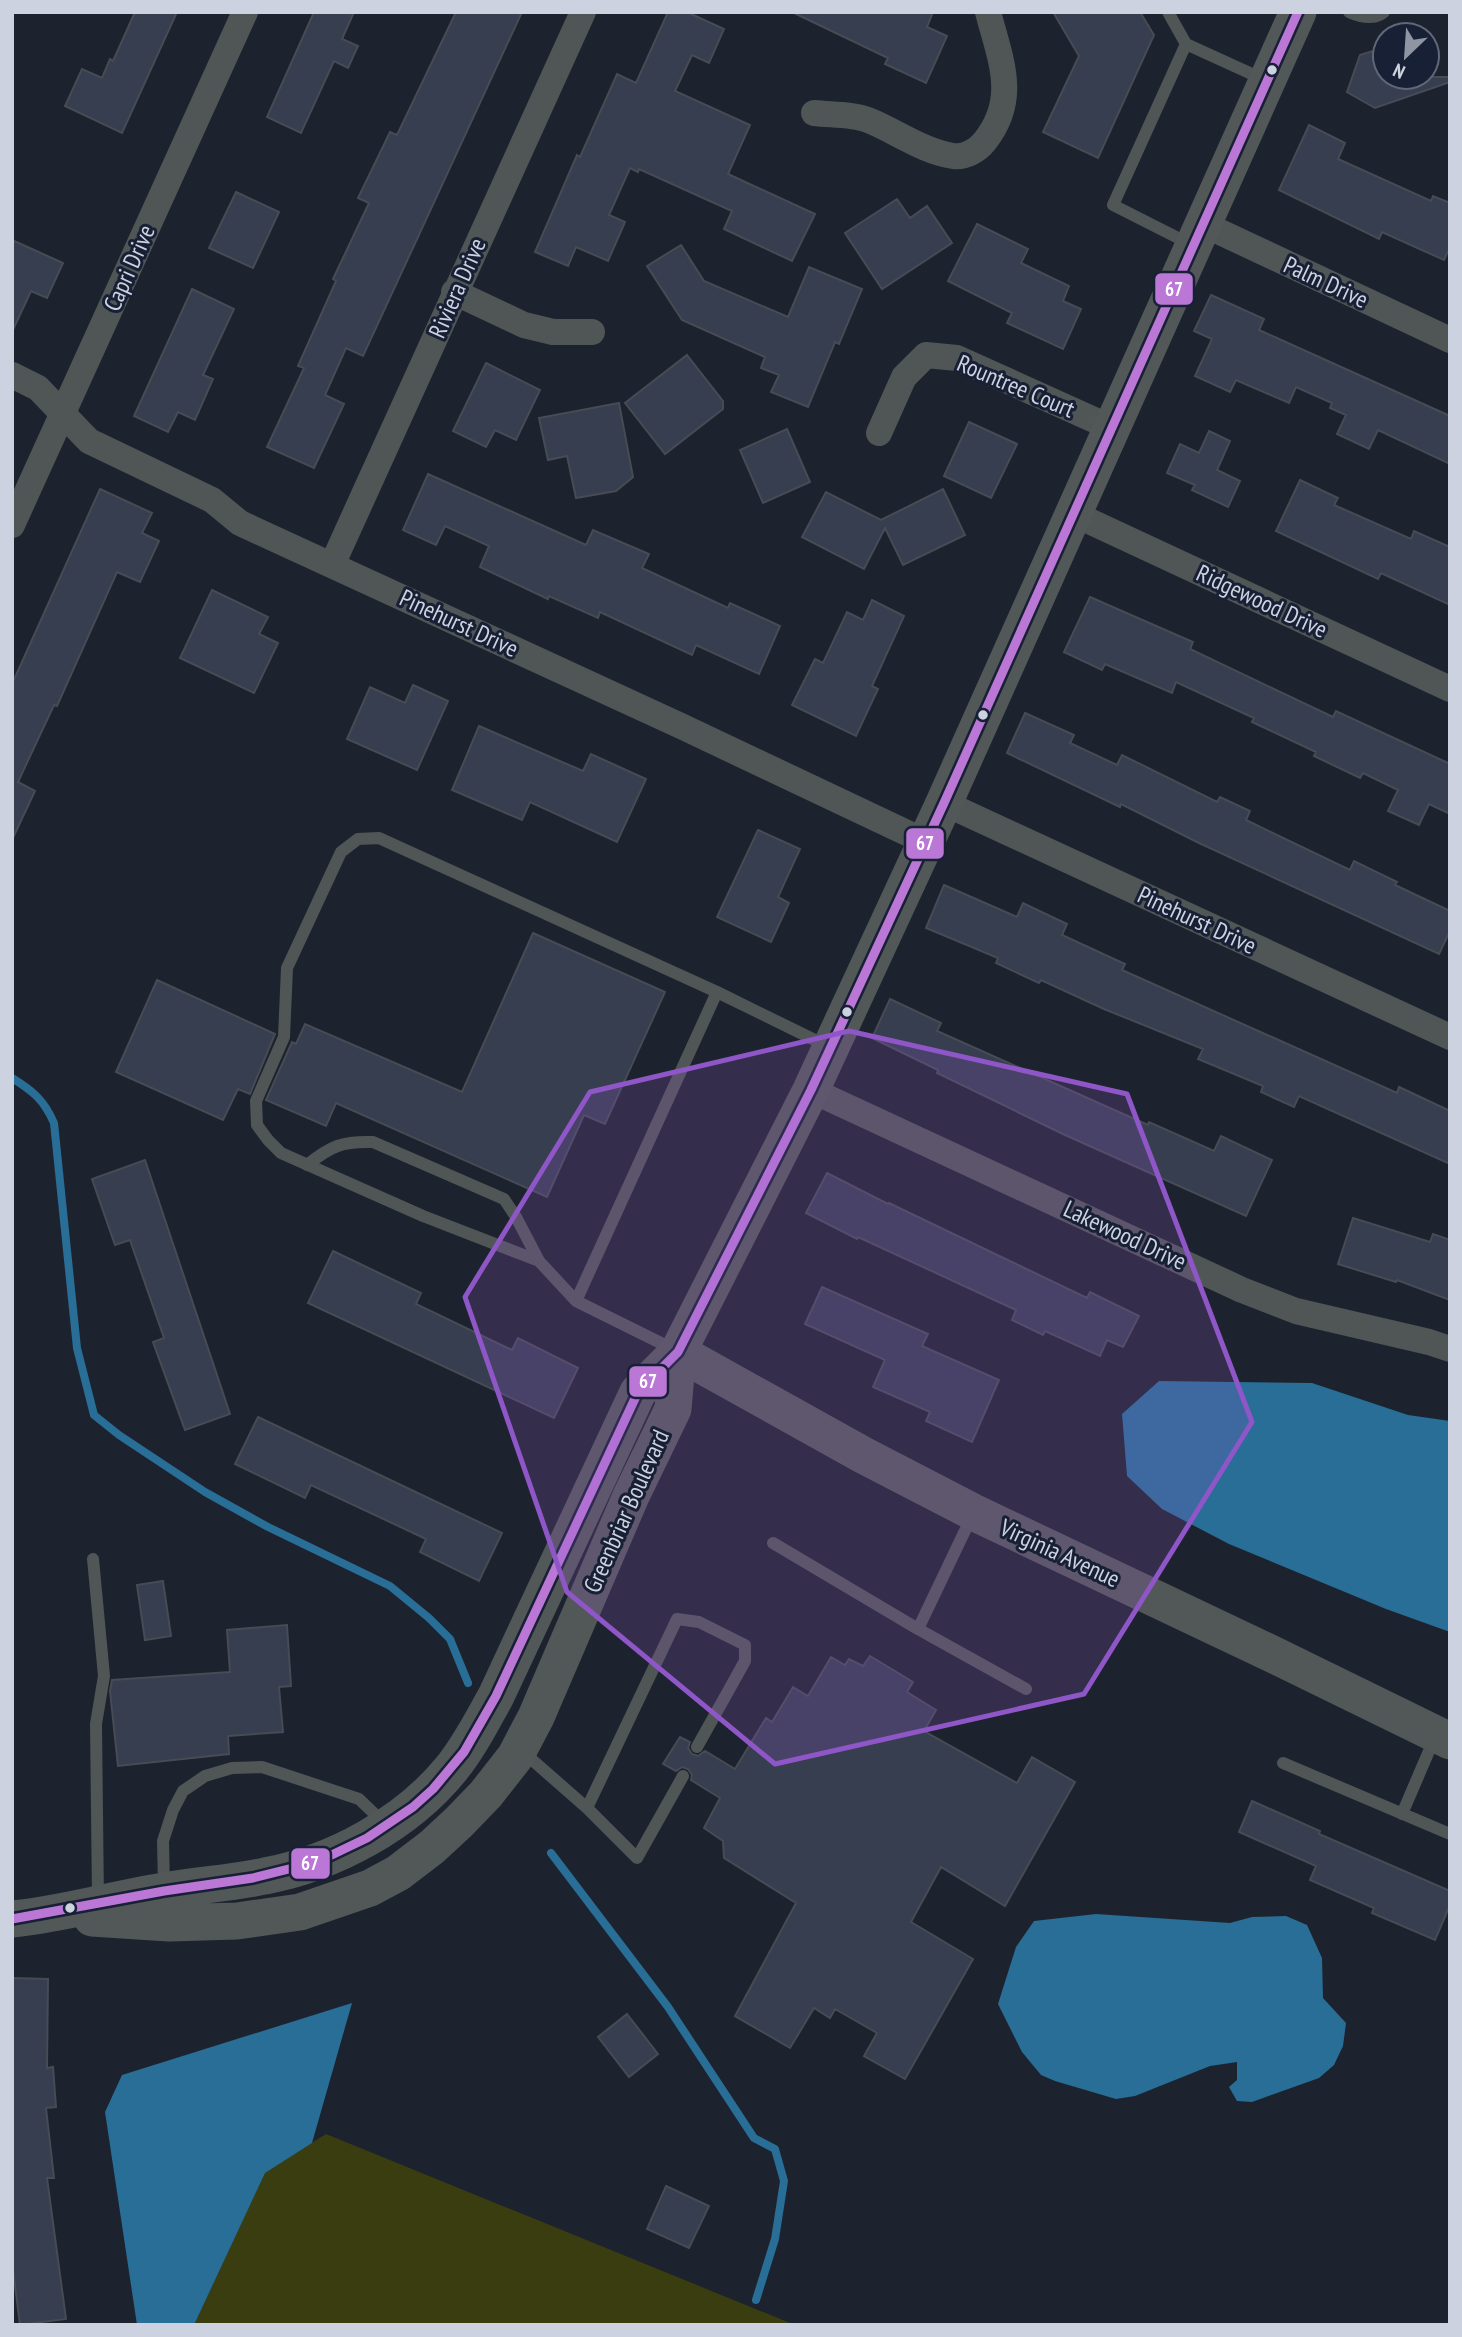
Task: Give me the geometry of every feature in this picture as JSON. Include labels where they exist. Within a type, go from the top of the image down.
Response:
[{"type":"street","name":"Capri Drive","points":[[12,524],[245,12]]},
{"type":"street","name":"Riviera Drive","points":[[332,565],[583,12]]},
{"type":"street","points":[[814,113],[865,119],[932,150],[956,157],[978,149],[993,131],[1005,102],[1004,74],[988,12]]},
{"type":"street","points":[[678,1352],[810,1090],[926,842],[1298,12]]},
{"type":"street","name":"Palm Drive","points":[[1198,235],[1450,340]]},
{"type":"street","points":[[454,292],[524,325],[553,332],[592,332]]},
{"type":"street","name":"Rountree Court","points":[[879,433],[904,377],[926,355],[957,358],[1112,428]]},
{"type":"street","name":"Pinehurst Drive","points":[[12,375],[38,388],[89,441],[212,500],[240,523],[926,842]]},
{"type":"street","name":"Ridgewood Drive","points":[[1074,514],[1450,688]]},
{"type":"street","name":"Pinehurst Drive","points":[[944,803],[1450,1037]]},
{"type":"street","name":"Lakewood Drive","points":[[810,1090],[1242,1290],[1296,1311],[1450,1349]]},
{"type":"street","name":"Virginia Avenue","points":[[678,1352],[863,1455],[973,1512],[1443,1738]]},
{"type":"street","name":"Greenbriar Boulevard","points":[[29,1917],[169,1923],[237,1921],[300,1912],[370,1888],[398,1873],[432,1847],[486,1794],[519,1748],[536,1717],[631,1496],[673,1409],[678,1352]]},
{"type":"street","name":"Greenbriar Boulevard","points":[[29,1917],[164,1891],[266,1876],[310,1864],[352,1846],[387,1825],[423,1798],[451,1769],[474,1736],[496,1696],[638,1392],[678,1352]]},
{"type":"lane","points":[[1168,12],[1186,44],[1267,80]]},
{"type":"lane","points":[[1349,12],[1360,17],[1378,16],[1384,12]]},
{"type":"lane","points":[[1186,44],[1114,205],[1198,235]]},
{"type":"lane","points":[[538,1261],[423,1216],[281,1153],[257,1125],[256,1101],[284,1037],[286,968],[341,852],[358,839],[379,838],[717,992],[830,1048]]},
{"type":"lane","points":[[576,1301],[717,992]]},
{"type":"lane","points":[[307,1165],[330,1147],[352,1141],[373,1142],[504,1199],[538,1261],[576,1301],[678,1352]]},
{"type":"lane","points":[[918,1629],[973,1512]]},
{"type":"lane","points":[[773,1543],[1026,1689]]},
{"type":"lane","points":[[93,1559],[104,1676],[96,1724],[98,1905]]},
{"type":"lane","points":[[587,1808],[677,1619],[699,1622],[745,1645],[745,1661],[697,1747]]},
{"type":"lane","points":[[1402,1814],[1443,1738]]},
{"type":"lane","points":[[519,1748],[587,1808],[637,1858],[683,1776]]},
{"type":"lane","points":[[1283,1763],[1450,1834]]},
{"type":"lane","points":[[164,1891],[163,1841],[173,1810],[183,1791],[205,1776],[232,1768],[262,1767],[359,1799],[387,1825]]},
{"type":"highlighted area","points":[[849,1031],[1127,1094],[1252,1422],[1084,1694],[775,1764],[567,1592],[465,1297],[590,1092]]},
{"type":"green space","points":[[326,2134],[795,2325],[194,2325],[265,2172]]},
{"type":"water","points":[[1159,1381],[1312,1383],[1408,1415],[1450,1421],[1450,1632],[1386,1609],[1229,1544],[1162,1509],[1127,1476],[1122,1414]]},
{"type":"water","points":[[1096,1914],[1230,1923],[1252,1917],[1286,1916],[1307,1925],[1322,1958],[1323,1998],[1346,2023],[1343,2046],[1334,2065],[1319,2078],[1252,2102],[1237,2101],[1229,2087],[1237,2080],[1237,2062],[1210,2066],[1135,2096],[1116,2099],[1041,2075],[1022,2052],[998,2004],[1016,1947],[1034,1921]]},
{"type":"water","points":[[352,2003],[312,2143],[265,2173],[194,2325],[137,2325],[105,2112],[122,2075]]},
{"type":"building","points":[[135,12],[177,12],[122,133],[65,106],[82,69],[102,78],[110,59],[113,61]]},
{"type":"building","points":[[314,12],[354,12],[342,39],[358,46],[348,68],[334,61],[301,133],[267,117]]},
{"type":"building","points":[[456,12],[522,12],[363,356],[346,348],[325,395],[344,404],[314,468],[267,447],[304,368],[298,366],[336,281],[333,279],[369,203],[358,198],[390,132],[397,135]]},
{"type":"building","points":[[668,12],[687,12],[724,29],[709,63],[692,55],[675,91],[750,125],[728,174],[815,214],[792,261],[724,229],[732,211],[639,169],[638,172],[630,168],[609,215],[625,222],[608,261],[576,247],[568,266],[535,252],[577,155],[580,157],[617,74],[636,83]]},
{"type":"building","points":[[792,12],[933,12],[927,27],[947,36],[926,83],[885,64],[888,58]]},
{"type":"building","points":[[1053,12],[1140,12],[1154,35],[1098,158],[1043,132],[1079,56]]},
{"type":"building","points":[[1371,51],[1371,91],[1424,91],[1375,108],[1347,92],[1360,55]]},
{"type":"building","points":[[1441,77],[1450,77],[1450,82],[1441,85]]},
{"type":"building","points":[[1309,125],[1345,143],[1338,159],[1431,201],[1433,196],[1450,203],[1450,247],[1444,260],[1382,232],[1379,239],[1279,190]]},
{"type":"building","points":[[236,192],[279,212],[253,268],[209,248]]},
{"type":"building","points":[[897,199],[910,218],[927,206],[952,243],[882,289],[845,233]]},
{"type":"building","points":[[977,224],[1028,249],[1021,263],[1069,286],[1063,301],[1081,309],[1063,349],[1007,323],[1012,313],[948,281]]},
{"type":"building","points":[[12,240],[63,263],[47,298],[31,291],[12,332]]},
{"type":"building","points":[[681,245],[704,281],[788,317],[809,267],[862,289],[839,344],[835,342],[808,407],[771,392],[779,375],[761,368],[765,357],[682,320],[647,266]]},
{"type":"building","points":[[192,289],[234,309],[203,375],[213,379],[195,420],[178,412],[168,432],[134,416]]},
{"type":"building","points":[[1211,295],[1264,319],[1259,330],[1450,416],[1450,464],[1378,430],[1369,449],[1337,434],[1346,415],[1330,408],[1332,403],[1296,387],[1289,403],[1236,380],[1230,392],[1195,376],[1212,339],[1194,331]]},
{"type":"building","points":[[687,355],[723,401],[723,409],[665,454],[625,403]]},
{"type":"building","points":[[486,363],[540,390],[516,440],[495,430],[486,447],[453,431]]},
{"type":"building","points":[[619,403],[633,477],[616,491],[576,498],[567,456],[548,460],[539,418]]},
{"type":"building","points":[[969,422],[1017,444],[991,498],[944,476]]},
{"type":"building","points":[[787,429],[810,482],[763,503],[740,450]]},
{"type":"building","points":[[1209,431],[1230,441],[1217,470],[1240,481],[1228,507],[1192,490],[1195,485],[1167,473],[1180,444],[1199,453]]},
{"type":"building","points":[[428,474],[586,545],[593,530],[649,554],[642,568],[728,608],[730,603],[780,626],[759,674],[696,645],[692,655],[600,612],[598,618],[549,596],[548,599],[480,567],[489,546],[445,526],[436,545],[403,530]]},
{"type":"building","points":[[1300,480],[1338,498],[1334,505],[1411,539],[1414,531],[1450,547],[1450,605],[1381,573],[1378,579],[1276,531]]},
{"type":"building","points":[[100,489],[152,513],[142,533],[159,541],[140,582],[117,572],[57,706],[54,705],[18,782],[35,791],[12,840],[12,684]]},
{"type":"building","points":[[943,489],[965,535],[903,565],[885,528],[864,569],[802,537],[826,492],[881,520]]},
{"type":"building","points":[[212,590],[268,617],[259,634],[278,643],[254,693],[180,658]]},
{"type":"building","points":[[1090,597],[1193,642],[1190,649],[1333,717],[1336,711],[1450,764],[1450,814],[1429,804],[1419,825],[1388,811],[1398,790],[1363,773],[1360,778],[1314,756],[1316,752],[1252,722],[1254,718],[1176,682],[1172,693],[1105,664],[1102,670],[1064,652]]},
{"type":"building","points":[[872,600],[904,616],[872,686],[878,689],[856,736],[792,705],[815,659],[823,663],[847,612],[863,620]]},
{"type":"building","points":[[413,685],[448,701],[417,770],[347,739],[370,687],[405,703]]},
{"type":"building","points":[[1025,713],[1074,735],[1070,743],[1117,765],[1122,755],[1217,802],[1220,797],[1250,811],[1246,820],[1350,870],[1354,861],[1397,882],[1395,885],[1450,911],[1450,931],[1439,954],[1007,753]]},
{"type":"building","points":[[479,726],[583,771],[591,754],[646,779],[617,842],[530,802],[522,820],[452,790]]},
{"type":"building","points":[[758,830],[800,849],[778,897],[789,903],[771,942],[717,917]]},
{"type":"building","points":[[944,885],[1017,917],[1023,903],[1067,924],[1062,935],[1125,964],[1122,970],[1397,1093],[1399,1087],[1450,1111],[1450,1164],[1299,1096],[1294,1107],[1261,1092],[1263,1086],[1198,1059],[1203,1049],[1041,980],[1039,983],[996,963],[998,958],[926,928]]},
{"type":"building","points":[[533,933],[665,992],[605,1124],[584,1115],[547,1197],[336,1103],[326,1126],[266,1100],[292,1042],[296,1044],[305,1024],[462,1092]]},
{"type":"building","points":[[157,980],[275,1034],[250,1094],[238,1089],[223,1120],[116,1072]]},
{"type":"building","points":[[890,999],[941,1023],[937,1031],[1148,1125],[1149,1122],[1214,1151],[1221,1136],[1272,1160],[1246,1216],[1065,1135],[872,1038]]},
{"type":"building","points":[[145,1160],[230,1414],[185,1430],[153,1342],[164,1338],[130,1240],[115,1245],[92,1179]]},
{"type":"building","points":[[827,1173],[1087,1298],[1090,1292],[1139,1316],[1123,1347],[1107,1340],[1100,1356],[1045,1331],[1043,1335],[1012,1320],[1016,1310],[858,1237],[857,1239],[806,1213]]},
{"type":"building","points":[[1353,1218],[1430,1242],[1433,1234],[1450,1240],[1450,1300],[1397,1280],[1396,1282],[1338,1264]]},
{"type":"building","points":[[333,1251],[421,1293],[416,1304],[512,1350],[518,1338],[578,1368],[554,1418],[308,1303]]},
{"type":"building","points":[[822,1287],[928,1334],[922,1346],[999,1380],[972,1442],[926,1421],[930,1412],[873,1387],[885,1360],[805,1324]]},
{"type":"building","points":[[258,1417],[502,1533],[479,1581],[420,1552],[426,1539],[311,1485],[305,1498],[235,1464]]},
{"type":"building","points":[[163,1581],[171,1636],[145,1640],[137,1585]]},
{"type":"building","points":[[287,1625],[291,1686],[279,1687],[283,1732],[228,1736],[229,1754],[118,1766],[110,1691],[112,1680],[230,1672],[227,1630]]},
{"type":"building","points":[[870,1656],[913,1682],[907,1692],[936,1710],[924,1731],[1017,1783],[1032,1757],[1075,1782],[1005,1906],[941,1867],[911,1922],[973,1959],[905,2079],[864,2056],[877,2033],[835,2009],[830,2018],[814,2008],[790,2048],[735,2016],[796,1903],[724,1858],[723,1841],[704,1828],[720,1798],[691,1780],[692,1775],[688,1769],[682,1767],[676,1771],[663,1764],[680,1737],[690,1742],[688,1748],[692,1754],[698,1756],[705,1751],[735,1769],[766,1718],[772,1722],[793,1687],[808,1696],[831,1657],[845,1665],[849,1659],[863,1666]]},
{"type":"building","points":[[1252,1801],[1320,1831],[1319,1834],[1450,1891],[1450,1905],[1435,1940],[1372,1913],[1374,1908],[1310,1880],[1316,1866],[1239,1832]]},
{"type":"building","points":[[12,1978],[48,1979],[47,2068],[53,2067],[56,2107],[46,2108],[54,2178],[47,2178],[66,2319],[20,2325],[12,2262]]},
{"type":"building","points":[[627,2014],[658,2054],[629,2077],[598,2037]]},
{"type":"building","points":[[666,2186],[709,2206],[689,2248],[647,2229]]},
{"type":"waterway","points":[[12,1078],[37,1097],[54,1123],[77,1348],[94,1415],[119,1435],[205,1492],[268,1527],[390,1586],[450,1639],[468,1683]]},
{"type":"waterway","points":[[551,1853],[668,2007],[754,2138],[775,2149],[784,2181],[775,2239],[756,2300]]},
{"type":"transit line","name":"67","points":[[12,1919],[164,1891],[253,1878],[317,1862],[367,1838],[413,1807],[433,1789],[464,1752],[496,1696],[638,1392],[678,1352],[811,1090],[944,803],[1298,12]]}]
